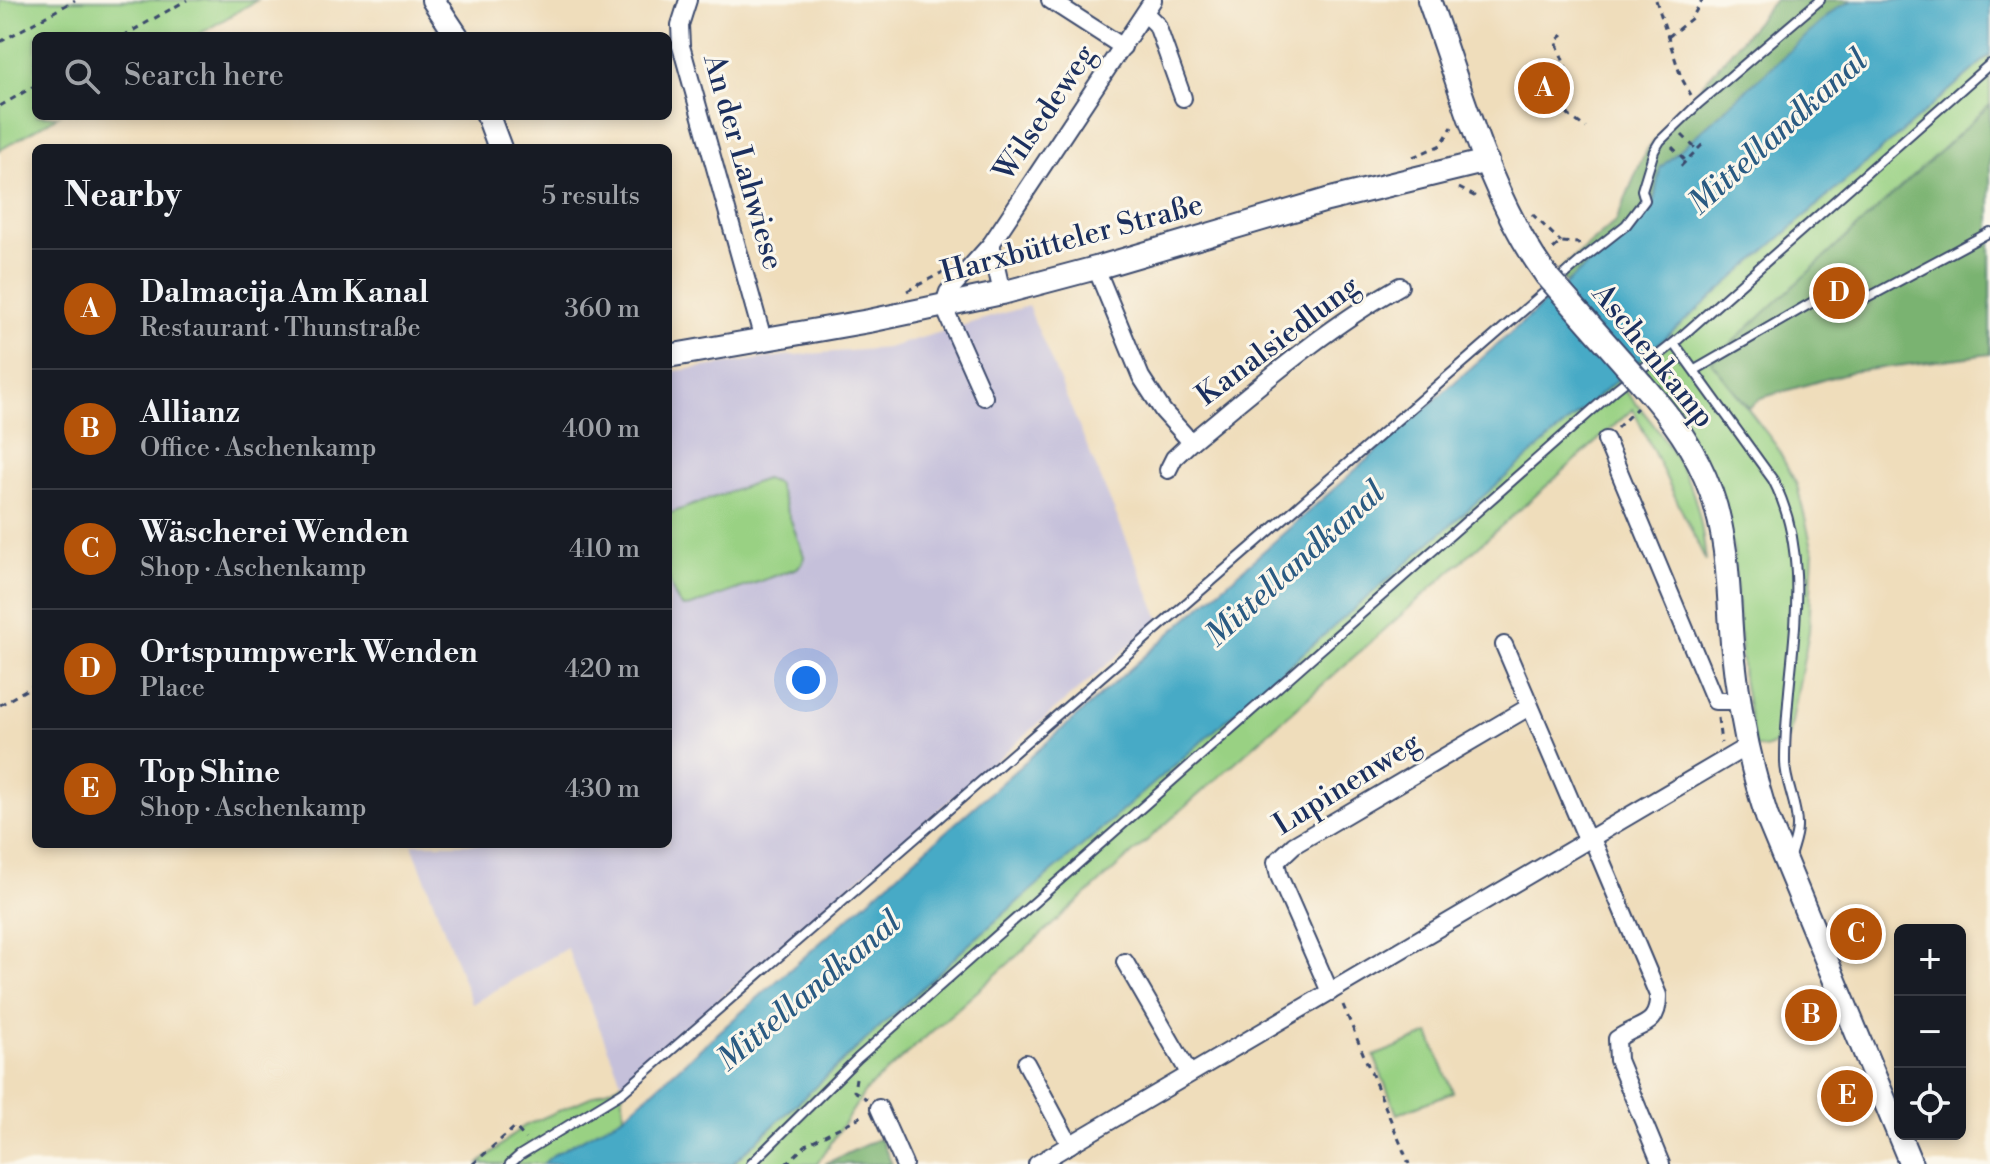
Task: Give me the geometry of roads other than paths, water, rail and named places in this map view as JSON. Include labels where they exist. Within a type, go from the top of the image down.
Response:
[{"type":"street","points":[[433,0],[454,32]]},
{"type":"street","name":"An der Lahwiese","points":[[688,0],[680,25],[681,46],[763,339]]},
{"type":"street","points":[[1050,0],[1123,47]]},
{"type":"street","name":"Aschenkamp","points":[[1435,2],[1487,161],[1513,223],[1642,394],[1663,408],[1691,448],[1711,492],[1719,515],[1726,556],[1746,747],[1767,817],[1911,1164]]},
{"type":"street","name":"Wilsedeweg","points":[[944,304],[948,292],[991,244],[1149,6]]},
{"type":"street","name":"Wilsedeweg","points":[[1149,6],[1183,98]]},
{"type":"street","points":[[490,120],[498,144]]},
{"type":"street","name":"Harxbütteler Straße","points":[[672,355],[869,321],[1002,293],[1327,200],[1487,161]]},
{"type":"street","points":[[991,244],[1002,293]]},
{"type":"street","name":"Kanalsiedlung","points":[[1096,268],[1141,377],[1163,411],[1191,442]]},
{"type":"street","name":"Kanalsiedlung","points":[[1168,470],[1174,458],[1191,442],[1309,346],[1400,286]]},
{"type":"street","points":[[944,304],[984,397]]},
{"type":"street","points":[[1606,440],[1715,701],[1739,701]]},
{"type":"street","points":[[1504,645],[1658,995],[1654,1019],[1617,1039],[1617,1051],[1661,1164]]},
{"type":"street","name":"Lupinenweg","points":[[1333,990],[1279,876],[1276,862],[1294,845],[1529,707]]},
{"type":"street","points":[[1037,1164],[1746,747]]},
{"type":"street","points":[[1125,962],[1189,1073]]},
{"type":"street","points":[[1026,1063],[1070,1145]]},
{"type":"street","points":[[879,1108],[904,1164]]},
{"type":"lane","points":[[510,1164],[623,1092],[1584,258],[1626,225],[1645,200],[1642,190],[1654,151],[1668,132],[1820,0]]},
{"type":"lane","points":[[751,1164],[858,1058],[1616,389],[1674,343],[1990,64]]},
{"type":"lane","points":[[1818,299],[1839,313],[1990,232]]},
{"type":"lane","points":[[1695,370],[1827,293]]},
{"type":"lane","points":[[1674,343],[1773,480],[1792,528],[1797,593],[1786,708],[1785,765],[1797,829],[1787,865]]},
{"type":"water","name":"Mittellandkanal","points":[[1854,0],[1990,0],[1990,55],[967,946],[732,1164],[543,1164],[553,1155],[624,1116],[1653,207],[1660,168],[1837,8]]},
{"type":"place","name":"Dalmacija Am Kanal","points":[[1544,88]]},
{"type":"place","name":"Ortspumpwerk Wenden","points":[[1839,293]]},
{"type":"place","name":"Wäscherei Wenden","points":[[1856,934]]},
{"type":"place","name":"Allianz","points":[[1811,1015]]},
{"type":"place","name":"Top Shine","points":[[1847,1096]]}]
